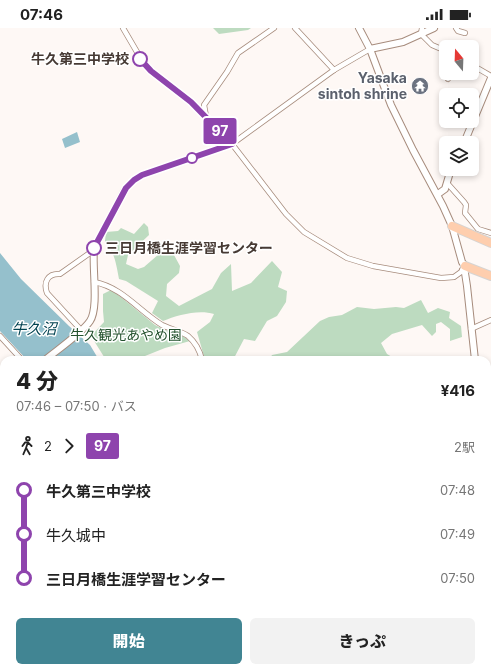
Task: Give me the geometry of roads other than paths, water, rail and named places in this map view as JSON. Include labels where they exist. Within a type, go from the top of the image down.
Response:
[{"type":"highway","points":[[452,226],[491,243]]},
{"type":"highway","points":[[464,268],[491,276]]},
{"type":"street","points":[[123,28],[144,64],[206,116],[232,144],[286,214],[304,232],[347,258],[373,266],[441,278],[454,277],[464,268]]},
{"type":"street","points":[[206,116],[204,105],[228,72],[238,53],[274,28]]},
{"type":"street","points":[[295,28],[334,70]]},
{"type":"street","points":[[359,28],[370,49],[391,105],[413,150],[438,194],[452,226],[464,268],[474,356]]},
{"type":"street","points":[[50,356],[90,321],[94,311],[94,250],[123,192],[134,180],[142,175],[232,144],[334,70],[370,49],[403,42],[422,31],[434,28]]},
{"type":"street","points":[[456,28],[458,31],[465,33]]},
{"type":"street","points":[[422,31],[432,45],[439,48]]},
{"type":"street","points":[[467,136],[491,77],[479,69]]},
{"type":"street","points":[[438,194],[445,189],[449,176]]},
{"type":"street","points":[[447,183],[464,202],[466,205],[466,213],[478,229],[491,233]]},
{"type":"street","points":[[80,330],[47,294],[45,287],[46,282],[54,274],[60,274],[94,250]]},
{"type":"street","points":[[94,282],[114,289],[164,326],[187,336],[194,342],[201,356]]},
{"type":"street","points":[[471,329],[491,320]]},
{"type":"street","points":[[0,336],[18,356]]},
{"type":"water","points":[[77,132],[80,142],[65,148],[62,139]]},
{"type":"water","name":"牛久沼","points":[[0,253],[21,279],[90,345],[97,356],[23,356],[0,331]]},
{"type":"place","name":"牛久第三中学校","points":[[140,59]]},
{"type":"place","name":"Yasaka sintoh shrine","points":[[420,86]]},
{"type":"place","name":"三日月橋生涯学習センター","points":[[94,248]]},
{"type":"park label","name":"牛久観光あやめ園","points":[[126,335]]}]
